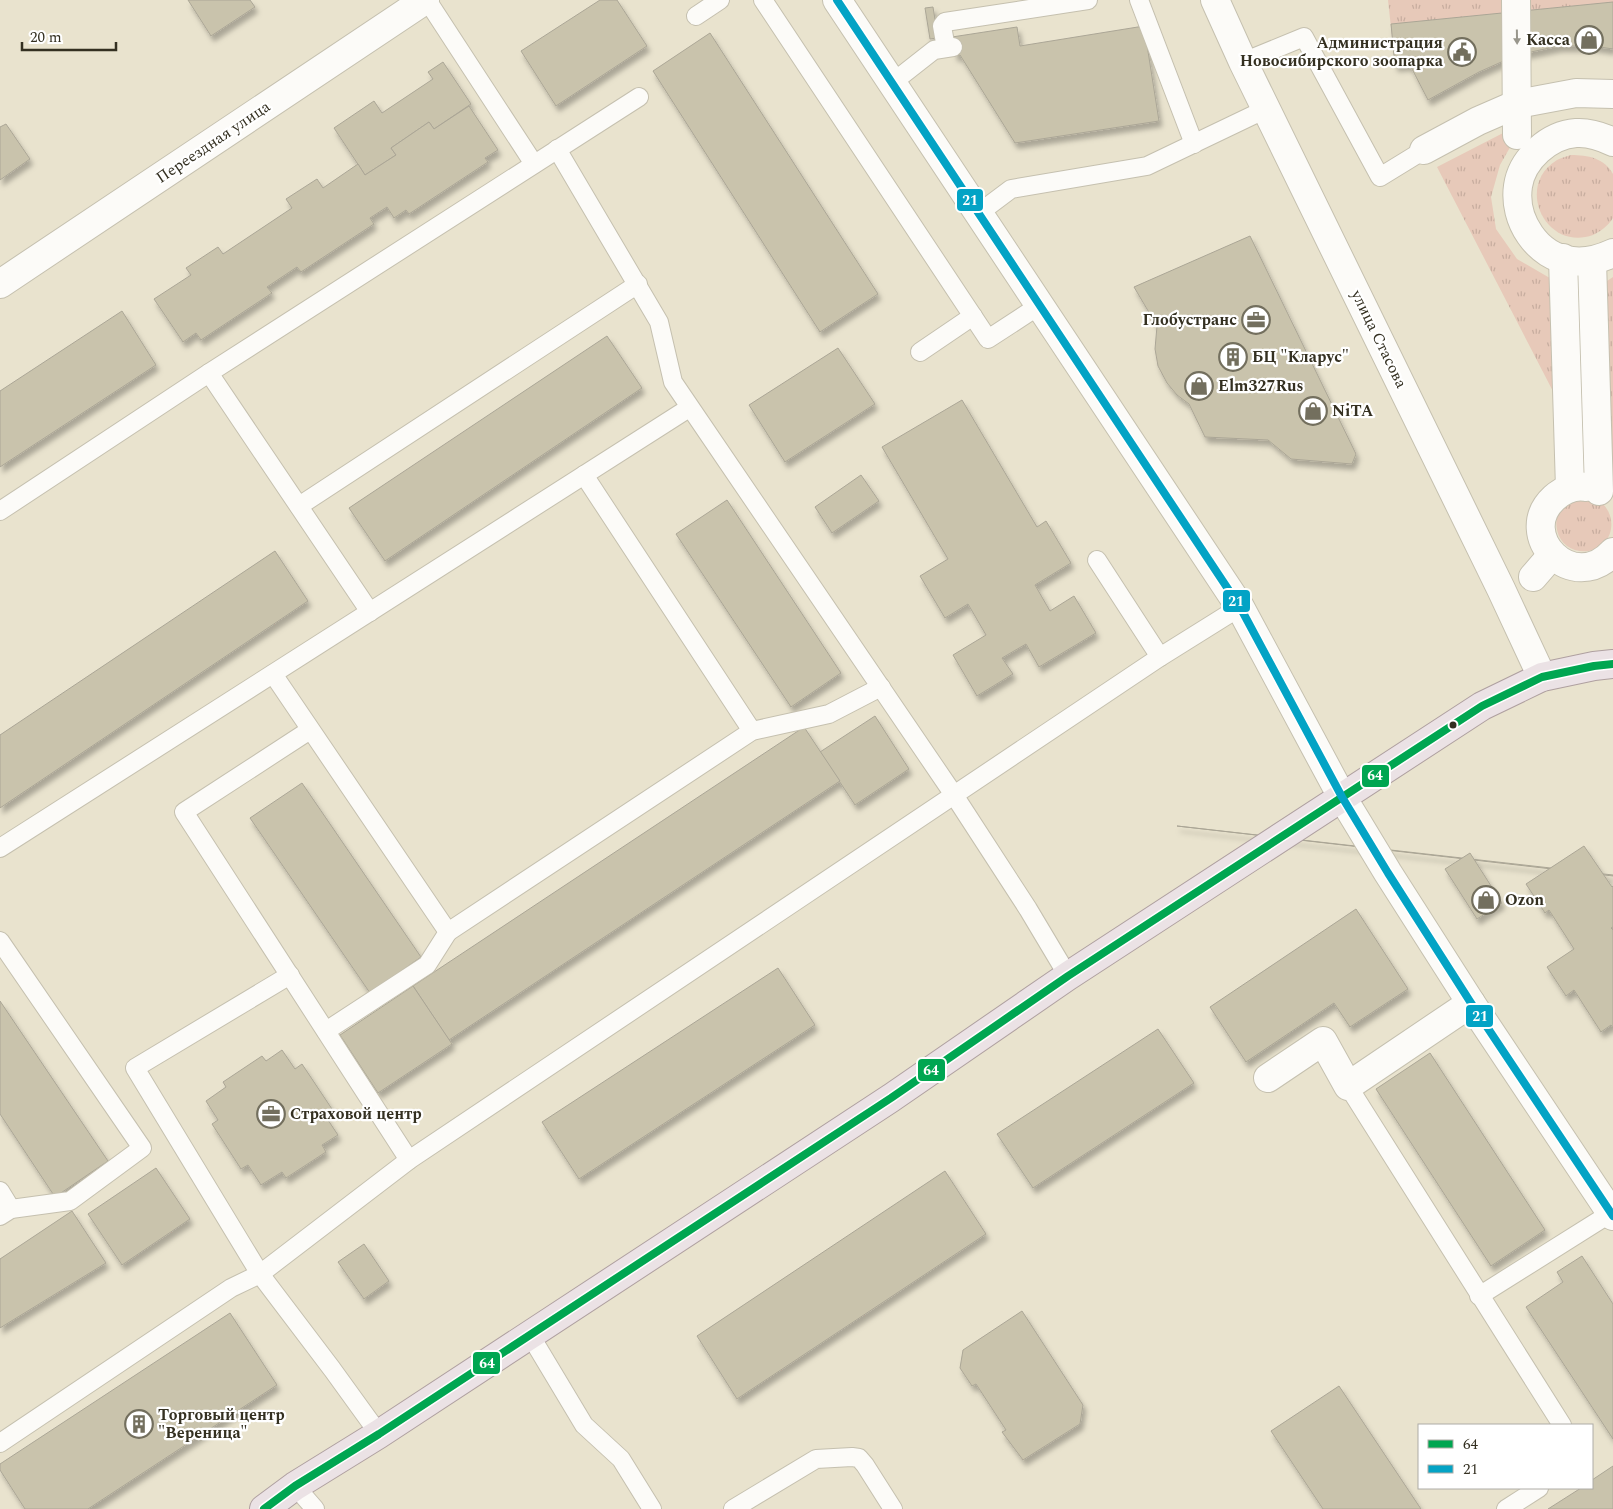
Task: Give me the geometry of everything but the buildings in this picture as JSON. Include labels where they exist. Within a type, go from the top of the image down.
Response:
[{"type":"main road","points":[[264,1509],[295,1486],[379,1434],[891,1098],[1068,976],[1482,706],[1542,678],[1594,666],[1613,664]]},
{"type":"street","name":"Переездная улица","points":[[0,284],[426,0]]},
{"type":"street","points":[[837,0],[1240,607],[1342,797],[1388,873],[1471,1003],[1612,1215]]},
{"type":"street","name":"улица Стасова","points":[[1215,0],[1243,62],[1501,589],[1542,678]]},
{"type":"street","points":[[1516,4],[1518,66],[1517,135]]},
{"type":"street","points":[[1424,150],[1478,121],[1517,104],[1576,93],[1613,94]]},
{"type":"street","points":[[1576,93],[1576,133]]},
{"type":"street","points":[[1606,497],[1603,257],[1572,261],[1552,254],[1535,242],[1524,226],[1518,205],[1518,185],[1526,165],[1538,149],[1556,138],[1576,133],[1598,135],[1613,142]]},
{"type":"street","points":[[1563,258],[1570,488]]},
{"type":"street","points":[[1606,497],[1595,489],[1583,487],[1570,488],[1558,494],[1549,503],[1542,516],[1541,529],[1544,543],[1552,555],[1562,563],[1576,568],[1590,567],[1603,562],[1613,552]]},
{"type":"street","points":[[1534,577],[1552,555]]},
{"type":"street","points":[[1268,1078],[1323,1041],[1348,1086],[1471,1003]]},
{"type":"lane","points":[[426,0],[534,164]]},
{"type":"lane","points":[[696,16],[720,0]]},
{"type":"lane","points":[[763,0],[988,339],[1040,305]]},
{"type":"lane","points":[[892,83],[934,50],[950,47],[942,26],[945,22],[1088,0]]},
{"type":"lane","points":[[1139,0],[1194,144]]},
{"type":"lane","points":[[1243,62],[1304,37],[1380,177],[1424,150]]},
{"type":"lane","points":[[0,511],[209,373],[639,97]]},
{"type":"lane","points":[[979,213],[1011,188],[1147,166],[1266,109]]},
{"type":"lane","points":[[558,149],[659,322],[673,382],[689,408],[954,795],[1028,909],[1068,976]]},
{"type":"lane","points":[[299,506],[638,284]]},
{"type":"lane","points":[[920,352],[973,316]]},
{"type":"lane","points":[[209,373],[370,612]]},
{"type":"lane","points":[[0,848],[689,408]]},
{"type":"lane","points":[[584,475],[752,731]]},
{"type":"lane","points":[[1097,560],[1160,657]]},
{"type":"lane","points":[[0,1443],[231,1288],[260,1274],[409,1160],[1160,657],[1240,607]]},
{"type":"lane","points":[[273,674],[448,932]]},
{"type":"lane","points":[[326,1030],[426,965],[448,932],[752,731],[829,714],[881,687]]},
{"type":"lane","points":[[310,730],[184,812],[409,1160]]},
{"type":"lane","points":[[0,941],[142,1148],[70,1200],[6,1213],[0,1191]]},
{"type":"lane","points":[[290,975],[135,1068],[260,1274],[379,1434]]},
{"type":"lane","points":[[1348,1086],[1561,1424]]},
{"type":"lane","points":[[1479,1296],[1612,1215]]},
{"type":"lane","points":[[530,1335],[584,1425],[621,1459],[652,1509]]},
{"type":"lane","points":[[733,1509],[816,1459],[852,1457],[859,1458],[866,1465],[893,1509]]},
{"type":"lane","points":[[295,1486],[315,1509]]},
{"type":"lane","points":[[1506,1509],[1537,1489]]},
{"type":"green space","points":[[1388,0],[1613,0],[1613,13],[1392,37]]},
{"type":"green space","points":[[1505,132],[1517,135],[1500,165],[1491,197],[1496,229],[1517,259],[1555,281],[1558,401],[1437,167]]},
{"type":"green space","points":[[1571,155],[1595,158],[1605,164],[1613,174],[1613,218],[1604,228],[1593,235],[1576,238],[1562,234],[1550,226],[1541,214],[1537,200],[1538,185],[1544,171],[1557,160]]},
{"type":"green space","points":[[1613,277],[1613,483],[1609,476],[1604,283]]},
{"type":"green space","points":[[1598,499],[1607,509],[1610,516],[1611,529],[1607,539],[1593,550],[1575,550],[1567,546],[1557,530],[1556,524],[1559,512],[1571,500]]},
{"type":"transit line","name":"21","points":[[837,0],[1240,607],[1342,797],[1388,873],[1471,1003],[1613,1216]]},
{"type":"transit line","name":"64","points":[[264,1509],[295,1486],[379,1434],[891,1098],[1068,976],[1482,706],[1542,677],[1613,664]]},
{"type":"place","name":"Касса","points":[[1589,40]]},
{"type":"place","name":"Администрация Новосибирского зоопарка","points":[[1462,52]]},
{"type":"place","name":"Глобустранс","points":[[1256,320]]},
{"type":"place","name":"БЦ \"Кларус\"","points":[[1233,357]]},
{"type":"place","name":"Elm327Rus","points":[[1199,386]]},
{"type":"place","name":"NiTA","points":[[1313,411]]},
{"type":"place","name":"Ozon","points":[[1486,900]]},
{"type":"place","name":"Страховой центр","points":[[271,1114]]},
{"type":"place","name":"Торговый центр \"Вереница\"","points":[[139,1424]]}]
